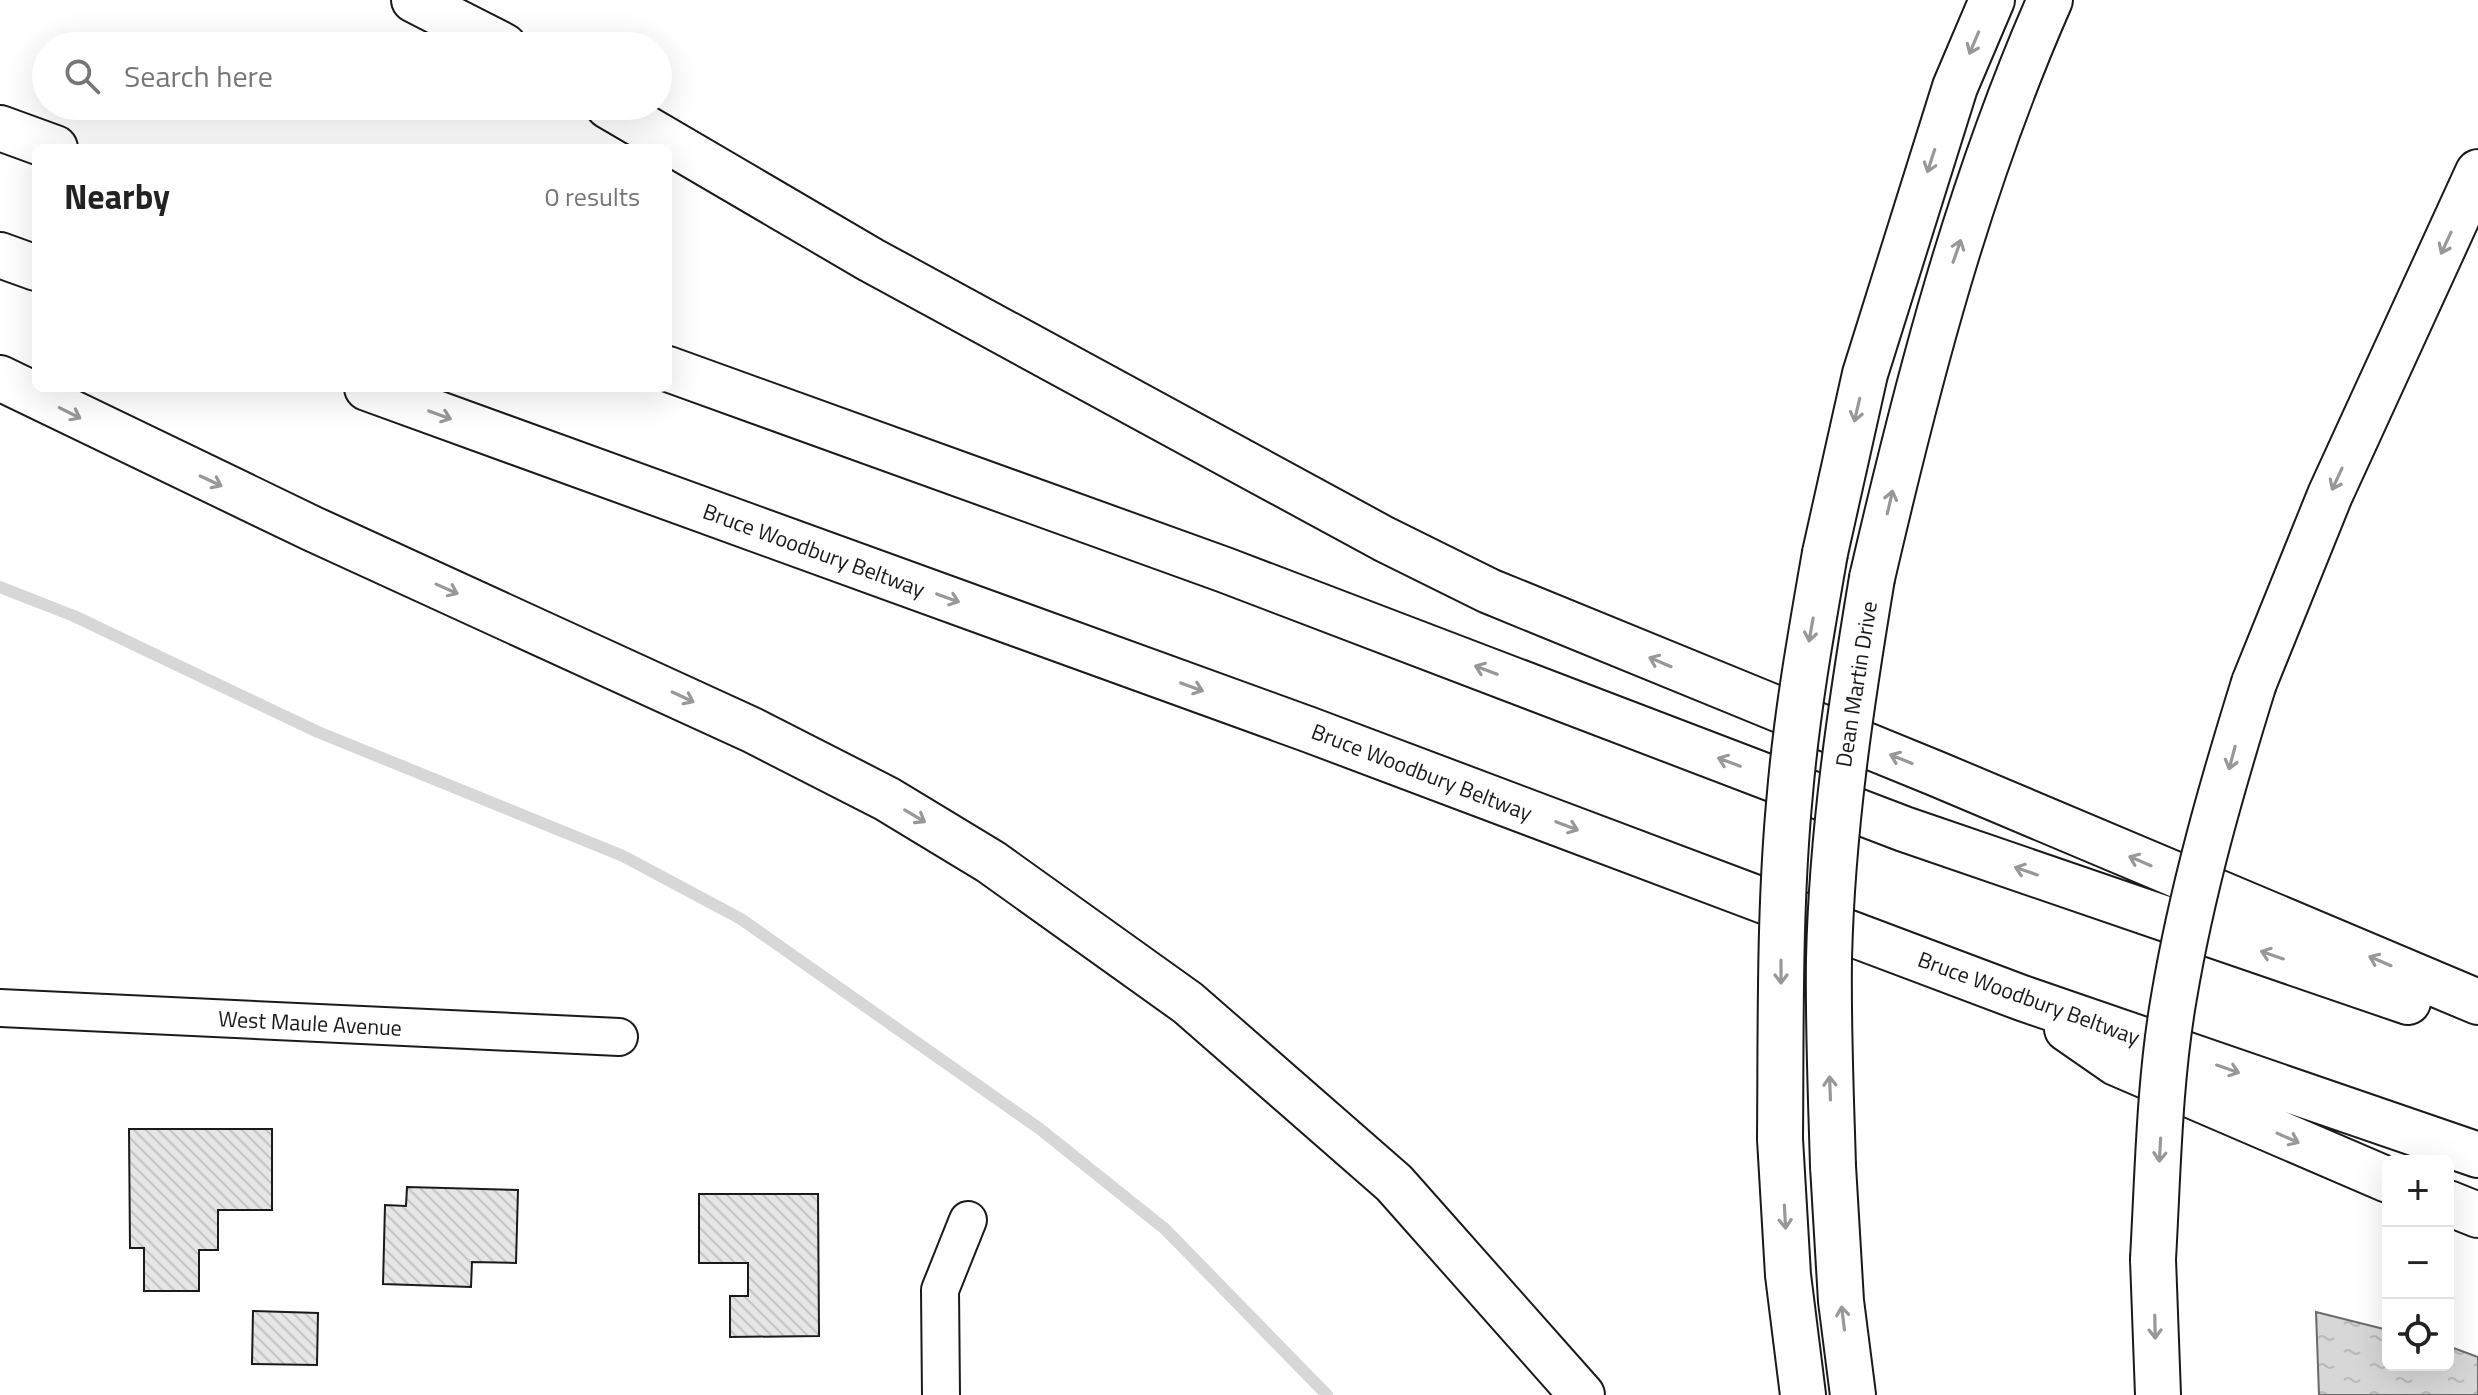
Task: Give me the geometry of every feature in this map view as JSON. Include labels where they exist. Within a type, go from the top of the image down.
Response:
[{"type":"main road","points":[[414,0],[477,32]]},
{"type":"main road","points":[[1803,1395],[1788,1275],[1780,1139],[1781,932],[1800,696],[1825,553],[1865,374],[1955,87],[1992,0]]},
{"type":"main road","name":"Dean Martin Drive","points":[[1853,1395],[1841,1301],[1833,1166],[1829,957],[1837,820],[1848,721],[1872,578],[1913,401],[1940,302],[2012,85],[2050,0]]},
{"type":"main road","points":[[632,120],[871,260],[1384,539],[1489,591],[1937,774],[2478,1002]]},
{"type":"main road","points":[[0,128],[44,144]]},
{"type":"main road","points":[[2158,1395],[2153,1259],[2165,1071],[2174,998],[2195,893],[2254,683],[2330,495],[2478,172]]},
{"type":"main road","points":[[0,255],[32,267]]},
{"type":"main road","points":[[672,370],[1225,570],[1904,829],[2478,1026]]},
{"type":"main road","points":[[0,378],[299,522],[752,730],[887,799],[991,862],[1188,1003],[1394,1183],[1582,1395]]},
{"type":"main road","name":"Bruce Woodbury Beltway","points":[[378,392],[1310,730],[2022,998],[2478,1155]]},
{"type":"main road","points":[[2022,998],[2116,1063],[2382,1177]]},
{"type":"main road","points":[[2454,1205],[2478,1215]]},
{"type":"street","name":"West Maule Avenue","points":[[0,1008],[619,1037]]},
{"type":"street","points":[[941,1395],[940,1290],[968,1220]]},
{"type":"water","points":[[2316,1312],[2382,1328],[2382,1371],[2454,1371],[2454,1348],[2478,1357],[2478,1395],[2319,1395]]},
{"type":"building","points":[[129,1129],[272,1129],[272,1210],[218,1210],[218,1250],[199,1250],[199,1291],[144,1291],[144,1248],[130,1248]]},
{"type":"building","points":[[407,1187],[518,1190],[516,1263],[472,1262],[471,1287],[383,1284],[385,1205],[406,1206]]},
{"type":"building","points":[[699,1194],[818,1194],[819,1336],[730,1337],[730,1296],[748,1296],[748,1263],[699,1263]]},
{"type":"building","points":[[253,1311],[318,1313],[317,1365],[252,1364]]},
{"type":"waterway","points":[[0,587],[74,616],[318,732],[623,856],[741,919],[1040,1129],[1165,1229],[1327,1395]]}]
